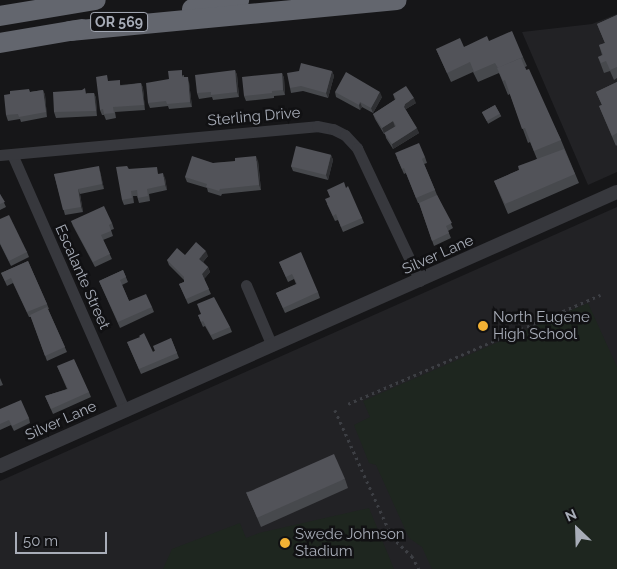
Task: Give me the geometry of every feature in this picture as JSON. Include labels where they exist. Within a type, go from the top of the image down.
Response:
[{"type":"highway","points":[[23,12],[72,0]]},
{"type":"highway","name":"OR 569","points":[[0,16],[96,0]]},
{"type":"highway","name":"OR 569","points":[[0,43],[239,0]]},
{"type":"highway","points":[[70,31],[397,0]]},
{"type":"street","name":"Sterling Drive","points":[[0,155],[317,126],[333,129],[345,136],[357,148],[420,281]]},
{"type":"street","name":"Escalante Street","points":[[12,154],[124,411]]},
{"type":"street","name":"Silver Lane","points":[[0,466],[617,192]]},
{"type":"street","points":[[246,285],[272,346]]},
{"type":"path","points":[[348,404],[600,295]]},
{"type":"path","points":[[334,410],[392,537],[412,556],[419,569]]},
{"type":"shaded area","points":[[617,14],[617,172],[588,185],[522,32],[592,24]]},
{"type":"shaded area","name":"North Eugene High School","points":[[617,207],[617,569],[0,569],[0,481]]},
{"type":"shaded area","points":[[588,303],[617,367],[617,569],[432,569],[422,547],[409,538],[376,465],[369,463],[354,425],[370,417],[363,401]]},
{"type":"shaded area","name":"Swede Johnson Stadium","points":[[369,508],[394,569],[163,569],[172,549],[240,523],[246,538],[259,533]]},
{"type":"building","points":[[617,15],[617,67],[610,70],[606,61],[601,63],[598,57],[603,55],[599,45],[605,43],[597,24]]},
{"type":"building","points":[[512,31],[523,57],[498,68],[495,63],[474,72],[470,62],[447,73],[436,49],[460,38],[464,47],[487,36],[489,41]]},
{"type":"building","points":[[521,58],[526,70],[529,69],[561,140],[534,151],[525,128],[522,129],[505,80],[503,81],[497,68]]},
{"type":"building","points":[[301,63],[332,71],[326,93],[301,86],[290,88],[287,73],[299,71]]},
{"type":"building","points":[[182,70],[182,77],[188,77],[190,102],[167,104],[166,101],[148,103],[146,83],[169,79],[168,71]]},
{"type":"building","points":[[235,70],[237,92],[211,95],[211,92],[197,93],[195,75]]},
{"type":"building","points":[[346,72],[380,92],[371,108],[360,102],[359,105],[335,92]]},
{"type":"building","points":[[282,73],[283,90],[244,96],[242,77]]},
{"type":"building","points":[[107,75],[108,81],[120,80],[120,86],[141,83],[144,105],[113,107],[114,113],[104,114],[103,109],[100,110],[96,77]]},
{"type":"building","points":[[617,82],[617,133],[612,136],[599,106],[602,105],[596,92]]},
{"type":"building","points":[[406,86],[414,98],[405,104],[404,107],[417,128],[392,144],[384,133],[396,126],[393,121],[382,128],[373,114],[396,99],[393,94]]},
{"type":"building","points":[[85,88],[86,94],[94,93],[96,111],[54,112],[53,92],[82,90]]},
{"type":"building","points":[[29,89],[30,92],[43,90],[46,112],[19,117],[18,114],[6,115],[4,95],[10,94],[10,91]]},
{"type":"building","points":[[495,105],[500,114],[487,121],[482,112]]},
{"type":"building","points":[[419,143],[425,157],[422,159],[435,190],[416,198],[404,168],[402,169],[395,153]]},
{"type":"building","points":[[296,146],[331,155],[326,175],[291,166]]},
{"type":"building","points":[[564,149],[575,174],[505,204],[494,181],[519,170],[518,166]]},
{"type":"building","points":[[192,156],[213,163],[235,161],[235,158],[256,156],[259,185],[220,189],[219,191],[206,187],[207,184],[185,177]]},
{"type":"building","points":[[99,166],[102,184],[78,189],[81,207],[63,210],[54,174]]},
{"type":"building","points":[[127,166],[128,169],[157,167],[158,174],[163,173],[165,185],[147,189],[148,196],[138,198],[137,190],[131,191],[132,198],[122,200],[116,167]]},
{"type":"building","points":[[344,182],[346,188],[348,186],[362,218],[341,227],[336,214],[333,216],[325,199],[330,197],[327,190]]},
{"type":"building","points":[[0,194],[5,202],[0,204]]},
{"type":"building","points":[[437,195],[452,223],[446,226],[449,233],[432,241],[419,203]]},
{"type":"building","points":[[104,206],[112,223],[109,225],[111,231],[101,235],[110,254],[93,262],[71,221]]},
{"type":"building","points":[[9,215],[27,252],[9,261],[0,243],[0,219]]},
{"type":"building","points":[[196,242],[206,251],[199,259],[208,267],[202,274],[209,289],[186,299],[179,284],[184,282],[184,277],[167,260],[177,248],[185,255]]},
{"type":"building","points":[[301,252],[318,292],[283,308],[276,293],[297,284],[292,274],[286,277],[279,262]]},
{"type":"building","points":[[28,261],[47,304],[27,312],[11,278],[5,281],[1,273]]},
{"type":"building","points":[[123,270],[126,277],[120,280],[129,301],[146,294],[152,307],[118,322],[99,281]]},
{"type":"building","points":[[214,297],[230,327],[211,335],[203,321],[201,322],[198,315],[201,314],[197,304]]},
{"type":"building","points":[[47,307],[65,347],[45,356],[30,315]]},
{"type":"building","points":[[144,333],[153,352],[155,351],[153,346],[171,338],[177,353],[139,369],[127,342],[140,337]]},
{"type":"building","points":[[74,359],[89,392],[51,409],[45,396],[68,389],[57,366]]},
{"type":"building","points":[[21,400],[29,418],[12,426],[9,420],[0,424],[0,409]]},
{"type":"building","points":[[334,454],[345,479],[257,518],[246,493]]},
{"type":"place","name":"North Eugene High School","points":[[483,326]]},
{"type":"place","name":"Swede Johnson Stadium","points":[[285,543]]}]
